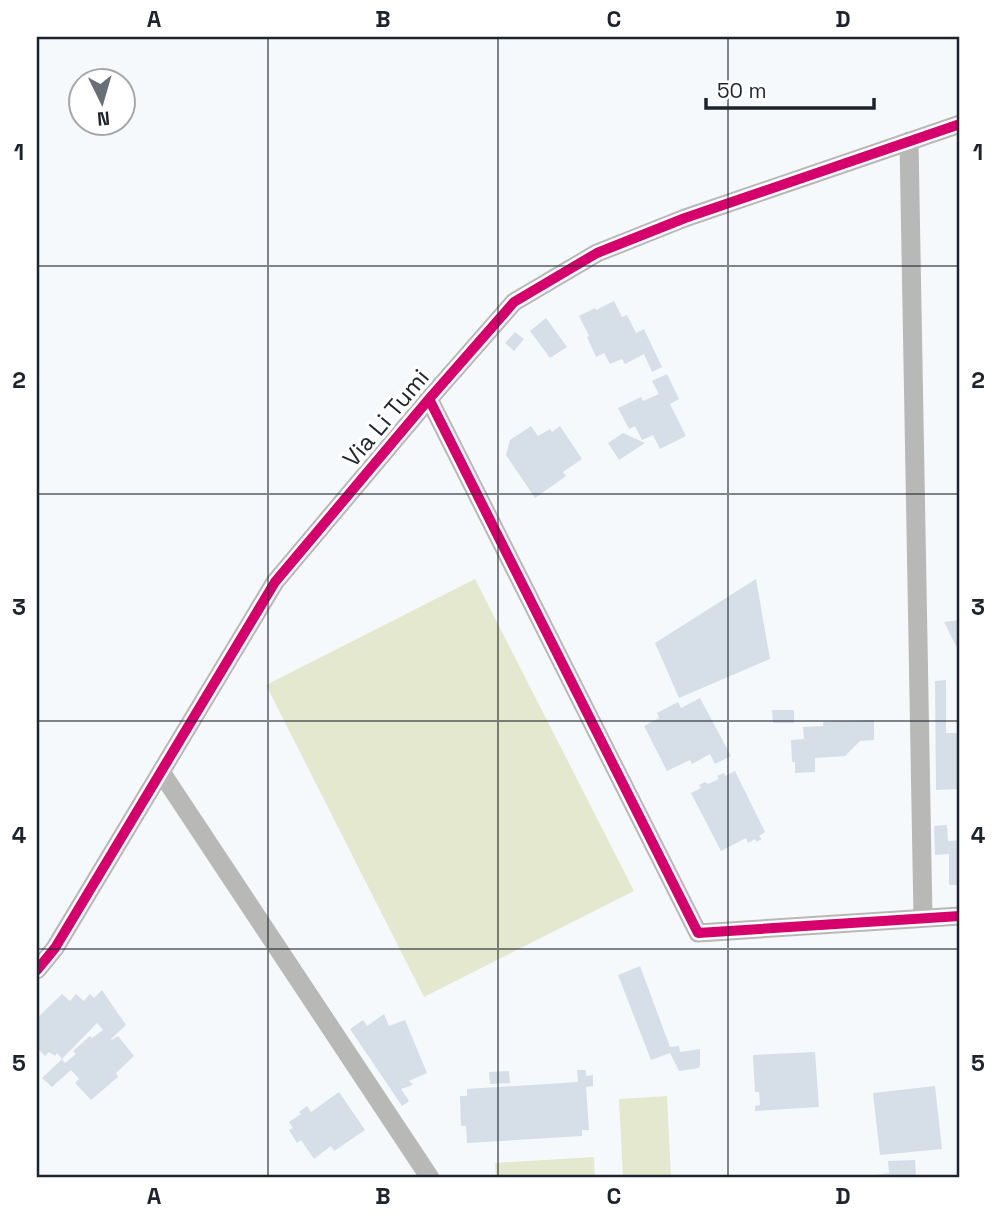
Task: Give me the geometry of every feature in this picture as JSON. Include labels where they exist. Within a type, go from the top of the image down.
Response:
[{"type":"street","name":"Via Li Tumi","points":[[37,970],[55,948],[275,582],[514,302],[597,253],[685,218],[960,124]]},
{"type":"street","points":[[909,141],[923,918]]},
{"type":"street","points":[[429,399],[698,933],[960,916]]},
{"type":"street","points":[[161,772],[430,1178]]},
{"type":"green space","points":[[475,579],[634,891],[424,997],[266,685]]},
{"type":"green space","points":[[667,1096],[671,1178],[623,1178],[619,1099]]},
{"type":"green space","points":[[594,1157],[595,1178],[496,1178],[495,1163]]},
{"type":"building","points":[[614,301],[622,317],[627,315],[636,333],[644,329],[662,367],[652,372],[644,354],[625,364],[622,359],[610,364],[604,353],[596,357],[579,316]]},
{"type":"building","points":[[546,318],[567,347],[550,358],[530,331]]},
{"type":"building","points":[[515,332],[524,339],[514,351],[505,343]]},
{"type":"building","points":[[667,374],[679,399],[670,404],[686,436],[660,449],[653,435],[642,440],[635,426],[629,429],[618,408],[641,397],[643,401],[659,394],[652,381]]},
{"type":"building","points":[[531,426],[538,436],[550,429],[552,432],[560,426],[582,459],[563,472],[566,476],[535,498],[506,455],[510,440]]},
{"type":"building","points":[[623,433],[645,443],[619,460],[608,443]]},
{"type":"building","points":[[756,579],[770,659],[679,698],[655,643]]},
{"type":"building","points":[[960,620],[960,654],[944,622]]},
{"type":"building","points":[[946,680],[946,733],[958,733],[960,789],[936,790],[935,681]]},
{"type":"building","points":[[700,698],[731,756],[715,764],[710,754],[692,764],[690,760],[667,771],[644,726],[659,718],[657,713],[678,702],[681,708]]},
{"type":"building","points":[[772,710],[794,710],[794,723],[773,723]]},
{"type":"building","points":[[874,720],[874,740],[860,741],[845,756],[815,758],[815,772],[795,773],[791,740],[804,739],[803,727],[823,726],[823,722]]},
{"type":"building","points":[[735,771],[765,832],[759,836],[762,839],[756,842],[755,839],[748,843],[746,838],[721,851],[691,793],[701,788],[699,785],[705,782],[708,784],[719,779],[717,776],[724,773],[725,776]]},
{"type":"building","points":[[947,825],[948,841],[960,840],[960,885],[949,885],[949,854],[935,855],[934,826]]},
{"type":"building","points":[[640,966],[670,1047],[679,1046],[680,1052],[700,1049],[699,1068],[679,1071],[670,1053],[651,1060],[618,975]]},
{"type":"building","points":[[102,990],[126,1025],[111,1039],[118,1036],[134,1056],[116,1073],[118,1077],[91,1100],[75,1083],[79,1079],[71,1070],[52,1087],[42,1078],[62,1059],[57,1053],[55,1056],[49,1052],[45,1056],[37,1048],[37,1018],[62,994],[70,1001],[76,994],[84,1001],[90,994],[94,998]],"holes":[[[97,1023],[103,1030],[92,1038],[90,1036],[73,1051],[76,1054],[65,1063],[62,1059]]]},
{"type":"building","points":[[384,1014],[389,1026],[405,1020],[427,1073],[409,1081],[413,1085],[401,1089],[409,1101],[402,1106],[350,1029],[363,1020],[367,1026]]},
{"type":"building","points":[[815,1052],[819,1107],[755,1111],[755,1106],[760,1105],[759,1092],[755,1092],[753,1055]]},
{"type":"building","points":[[577,1070],[586,1070],[586,1076],[593,1075],[593,1086],[586,1087],[589,1130],[582,1130],[582,1136],[467,1143],[466,1126],[461,1126],[460,1096],[467,1096],[467,1089],[578,1082]]},
{"type":"building","points":[[509,1071],[510,1083],[490,1084],[489,1072]]},
{"type":"building","points":[[935,1086],[942,1149],[880,1155],[873,1093]]},
{"type":"building","points":[[339,1092],[365,1130],[334,1151],[331,1146],[314,1159],[301,1140],[297,1143],[289,1130],[293,1128],[289,1122],[307,1106],[311,1112]]},
{"type":"building","points":[[915,1160],[916,1178],[861,1178],[889,1173],[888,1161]]},
{"type":"cycle path","points":[[37,970],[55,948],[275,582],[514,302],[597,253],[685,218],[960,124]]},
{"type":"cycle path","points":[[429,399],[698,933],[960,916]]}]
